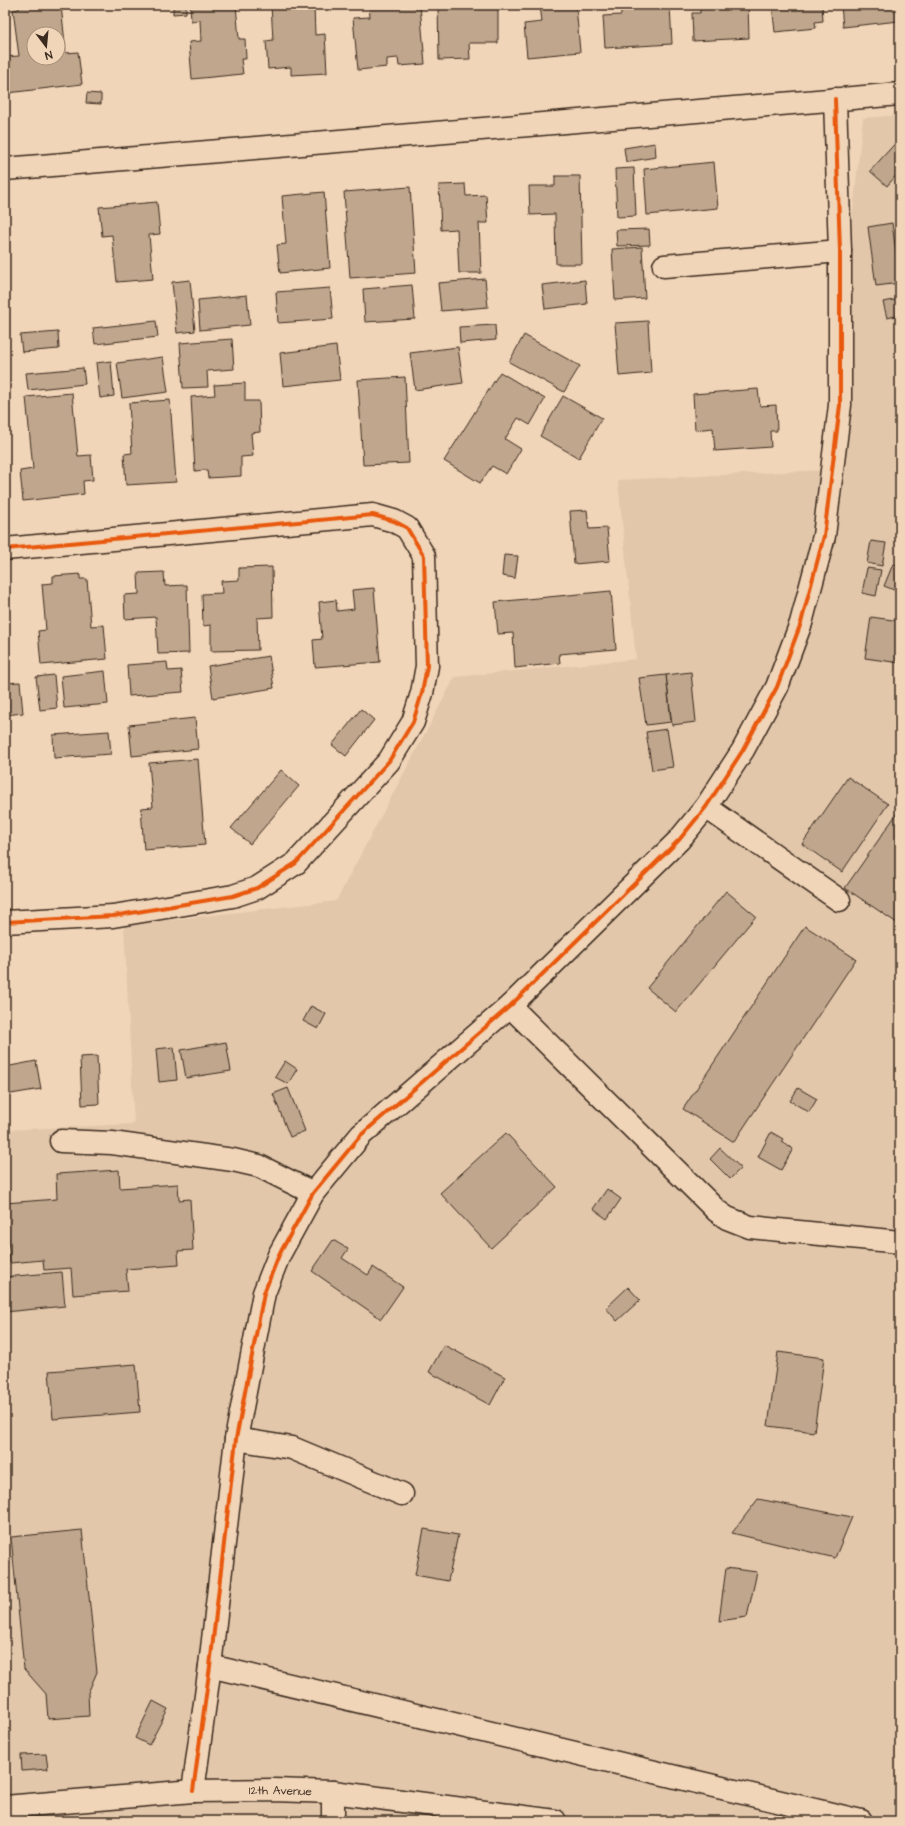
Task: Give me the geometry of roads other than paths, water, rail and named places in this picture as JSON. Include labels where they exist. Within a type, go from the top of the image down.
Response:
[{"type":"street","points":[[5,169],[900,94]]},
{"type":"street","points":[[193,1791],[210,1666],[236,1438],[264,1293],[279,1255],[313,1192],[361,1135],[510,1006],[679,840],[706,807],[743,750],[777,686],[801,623],[824,536],[840,405],[840,251],[835,99]]},
{"type":"street","points":[[664,266],[840,251]]},
{"type":"street","points":[[5,549],[373,515],[394,521],[406,528],[424,556],[427,666],[422,693],[413,722],[389,760],[296,864],[257,888],[233,896],[113,916],[5,922]]},
{"type":"street","points":[[706,807],[839,900]]},
{"type":"street","points":[[510,1006],[717,1212],[727,1218],[750,1226],[900,1242]]},
{"type":"street","points":[[61,1141],[112,1143],[233,1160],[259,1166],[313,1192]]},
{"type":"street","points":[[236,1438],[292,1448],[402,1494]]},
{"type":"street","points":[[210,1666],[861,1821]]},
{"type":"street","name":"12th Avenue","points":[[5,1807],[193,1791],[237,1790],[333,1792],[555,1821]]},
{"type":"street","points":[[333,1792],[333,1821]]}]
